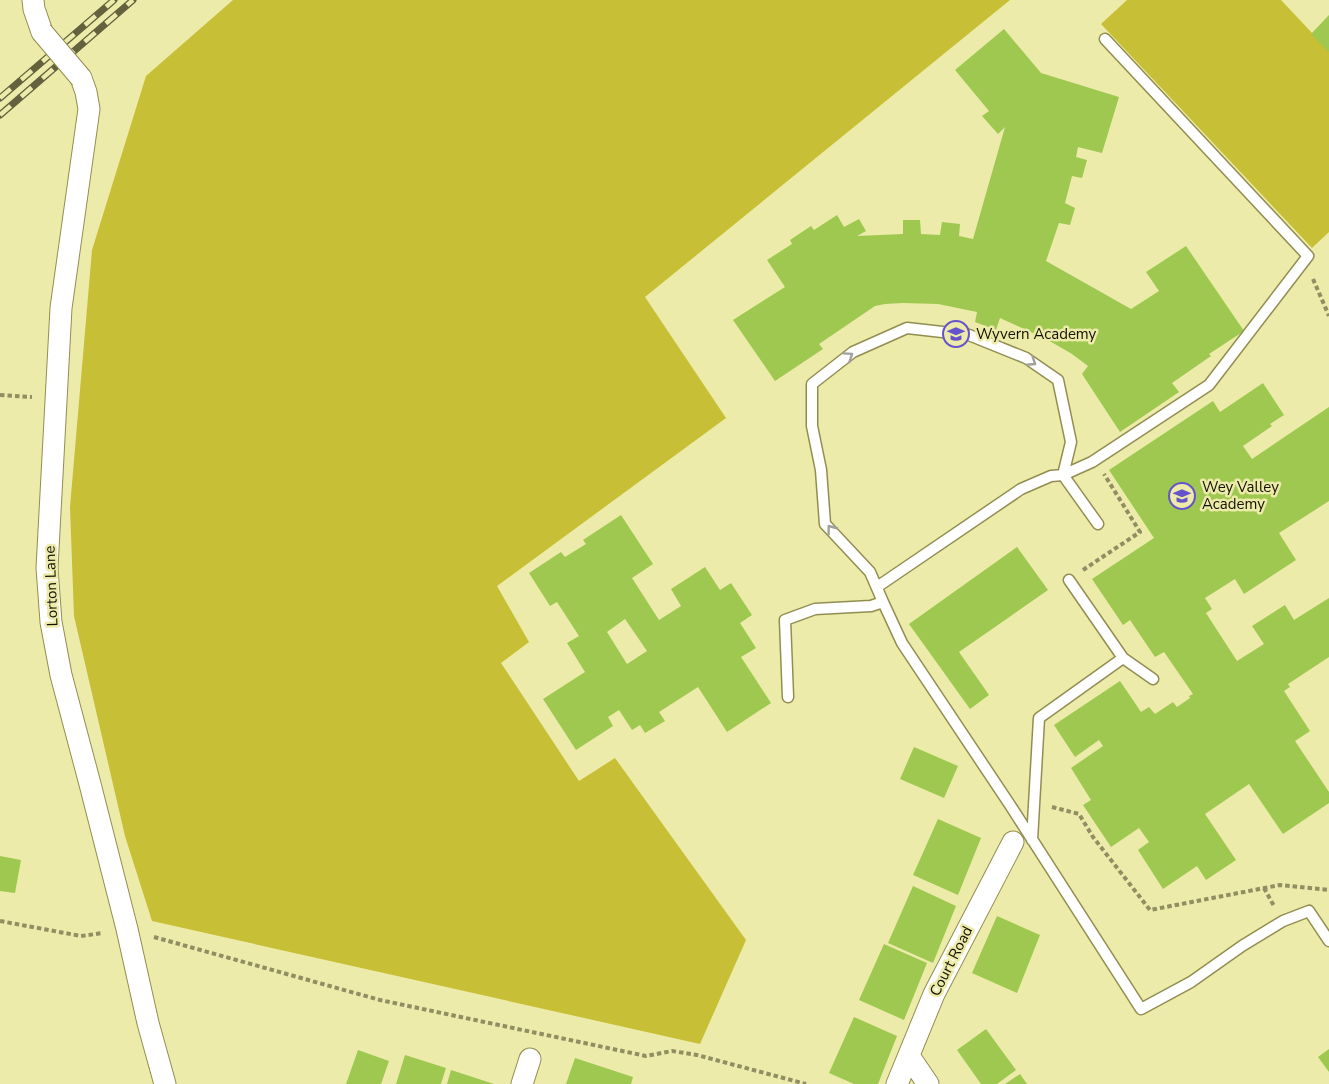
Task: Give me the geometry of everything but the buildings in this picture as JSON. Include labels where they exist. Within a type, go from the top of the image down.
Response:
[{"type":"street","name":"Lorton Lane","points":[[33,0],[42,32],[81,78],[89,109],[61,308],[47,568],[51,622],[61,675],[165,1084]]},
{"type":"street","name":"Court Road","points":[[897,1084],[934,994],[1024,838]]},
{"type":"street","points":[[909,1056],[928,1084]]},
{"type":"street","points":[[522,1084],[530,1059]]},
{"type":"lane","points":[[877,587],[1021,489],[1051,476],[1063,475],[1092,462],[1209,385],[1308,256],[1105,39]]},
{"type":"lane","points":[[1098,524],[1063,475],[1071,442],[1058,380],[1026,358],[969,334],[907,328],[853,352],[812,384],[812,426],[821,470],[825,524],[870,572],[902,643],[1024,838],[1141,1009],[1191,982],[1242,946],[1283,921],[1309,911],[1329,941]]},
{"type":"lane","points":[[1071,578],[1123,658],[1153,680]]},
{"type":"lane","points":[[788,698],[785,620],[815,609],[872,606],[883,602]]},
{"type":"lane","points":[[1024,838],[1034,803],[1039,718],[1123,658]]},
{"type":"path","points":[[1311,273],[1329,316]]},
{"type":"path","points":[[0,395],[57,398]]},
{"type":"path","points":[[1071,578],[1140,532],[1100,467]]},
{"type":"path","points":[[1034,803],[1079,814],[1092,837],[1150,910],[1280,885],[1329,890]]},
{"type":"path","points":[[0,921],[81,936],[127,929],[380,1000],[646,1056],[672,1051],[697,1055],[806,1084]]},
{"type":"shaded area","points":[[233,0],[1010,0],[645,297],[726,418],[497,586],[529,642],[501,663],[579,781],[615,758],[746,940],[700,1044],[152,921],[125,836],[74,616],[70,507],[92,250],[146,76]]},
{"type":"shaded area","points":[[1127,0],[1281,0],[1329,51],[1329,232],[1312,248],[1101,24]]},
{"type":"railway","points":[[0,98],[114,0]]},
{"type":"railway","points":[[0,115],[133,0]]},
{"type":"place","name":"Wyvern Academy","points":[[956,334]]},
{"type":"place","name":"Wey Valley Academy","points":[[1182,496]]}]
